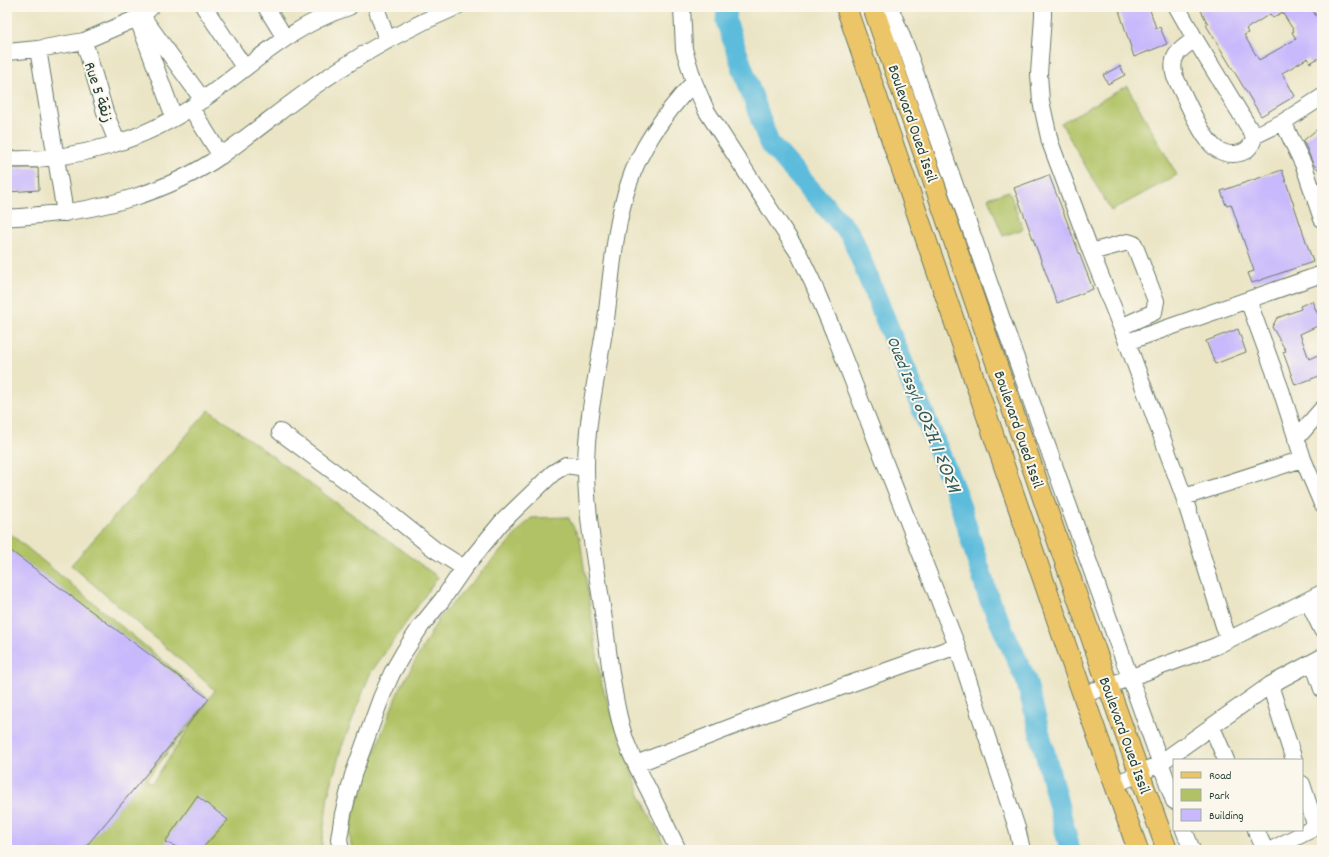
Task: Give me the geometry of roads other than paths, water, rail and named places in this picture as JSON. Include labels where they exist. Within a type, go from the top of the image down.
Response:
[{"type":"main road","name":"Boulevard Oued Issil","points":[[846,7],[1138,850]]},
{"type":"main road","name":"Boulevard Oued Issil","points":[[873,7],[1108,686],[1167,850]]},
{"type":"street","points":[[204,7],[244,67]]},
{"type":"street","points":[[266,7],[285,38]]},
{"type":"street","points":[[7,159],[29,160],[56,157],[92,150],[135,137],[197,104],[244,67],[322,12],[333,12],[349,7]]},
{"type":"street","points":[[376,7],[387,40]]},
{"type":"street","points":[[7,217],[65,213],[121,202],[162,188],[197,171],[221,156],[333,74],[387,40],[456,7]]},
{"type":"street","points":[[682,7],[684,49],[694,82],[706,110],[799,254],[834,333],[957,646],[1017,828],[1022,850]]},
{"type":"street","points":[[890,7],[910,56],[1173,799]]},
{"type":"street","points":[[1043,7],[1044,16],[1039,74],[1041,101],[1050,142],[1091,252],[1127,342],[1184,497],[1228,639]]},
{"type":"street","points":[[1177,7],[1254,136]]},
{"type":"street","points":[[143,13],[197,104],[221,156]]},
{"type":"street","points":[[7,52],[38,49],[84,41],[143,13]]},
{"type":"street","points":[[143,13],[174,117]]},
{"type":"street","points":[[1195,39],[1180,49],[1175,56],[1173,70],[1175,77],[1204,135],[1212,145],[1223,153],[1239,154],[1246,151],[1251,146],[1254,136],[1283,122],[1322,97]]},
{"type":"street","name":"Rue 5 زنقة","points":[[84,41],[117,142]]},
{"type":"street","points":[[38,49],[65,213]]},
{"type":"street","points":[[678,850],[636,764],[625,739],[618,714],[612,683],[590,528],[586,468],[592,404],[606,320],[613,257],[621,212],[629,183],[641,155],[654,131],[679,98],[694,82]]},
{"type":"street","points":[[1283,122],[1304,166],[1322,219]]},
{"type":"street","points":[[1091,252],[1128,242],[1134,244],[1156,301],[1154,312],[1121,327]]},
{"type":"street","points":[[1127,342],[1322,274]]},
{"type":"street","points":[[1248,300],[1281,390],[1303,459],[1322,504]]},
{"type":"street","points":[[1296,439],[1322,409]]},
{"type":"street","points":[[280,432],[379,505],[434,549],[464,568]]},
{"type":"street","points":[[1184,497],[1303,459]]},
{"type":"street","points":[[341,850],[340,839],[348,793],[358,761],[381,698],[392,673],[404,652],[421,626],[442,600],[464,568],[501,523],[553,473],[566,465],[586,468]]},
{"type":"street","points":[[1083,694],[1216,646],[1322,593]]},
{"type":"street","points":[[1308,601],[1322,630]]},
{"type":"street","points":[[636,764],[765,714],[957,646]]},
{"type":"street","points":[[1115,784],[1160,763],[1270,685],[1317,660],[1322,689]]},
{"type":"street","points":[[1270,685],[1294,759]]},
{"type":"street","points":[[1212,727],[1226,759]]},
{"type":"street","points":[[1270,850],[1319,826],[1303,786]]},
{"type":"street","points":[[1184,831],[1192,850]]},
{"type":"street","points":[[1256,831],[1265,850]]},
{"type":"waterway","name":"Oued Issyl ⴰⵙⵉⴼ ⵏ ⵉⵙⵉⵍ","points":[[727,7],[726,21],[769,143],[851,235],[958,498],[988,596],[1026,680],[1070,850]]}]
